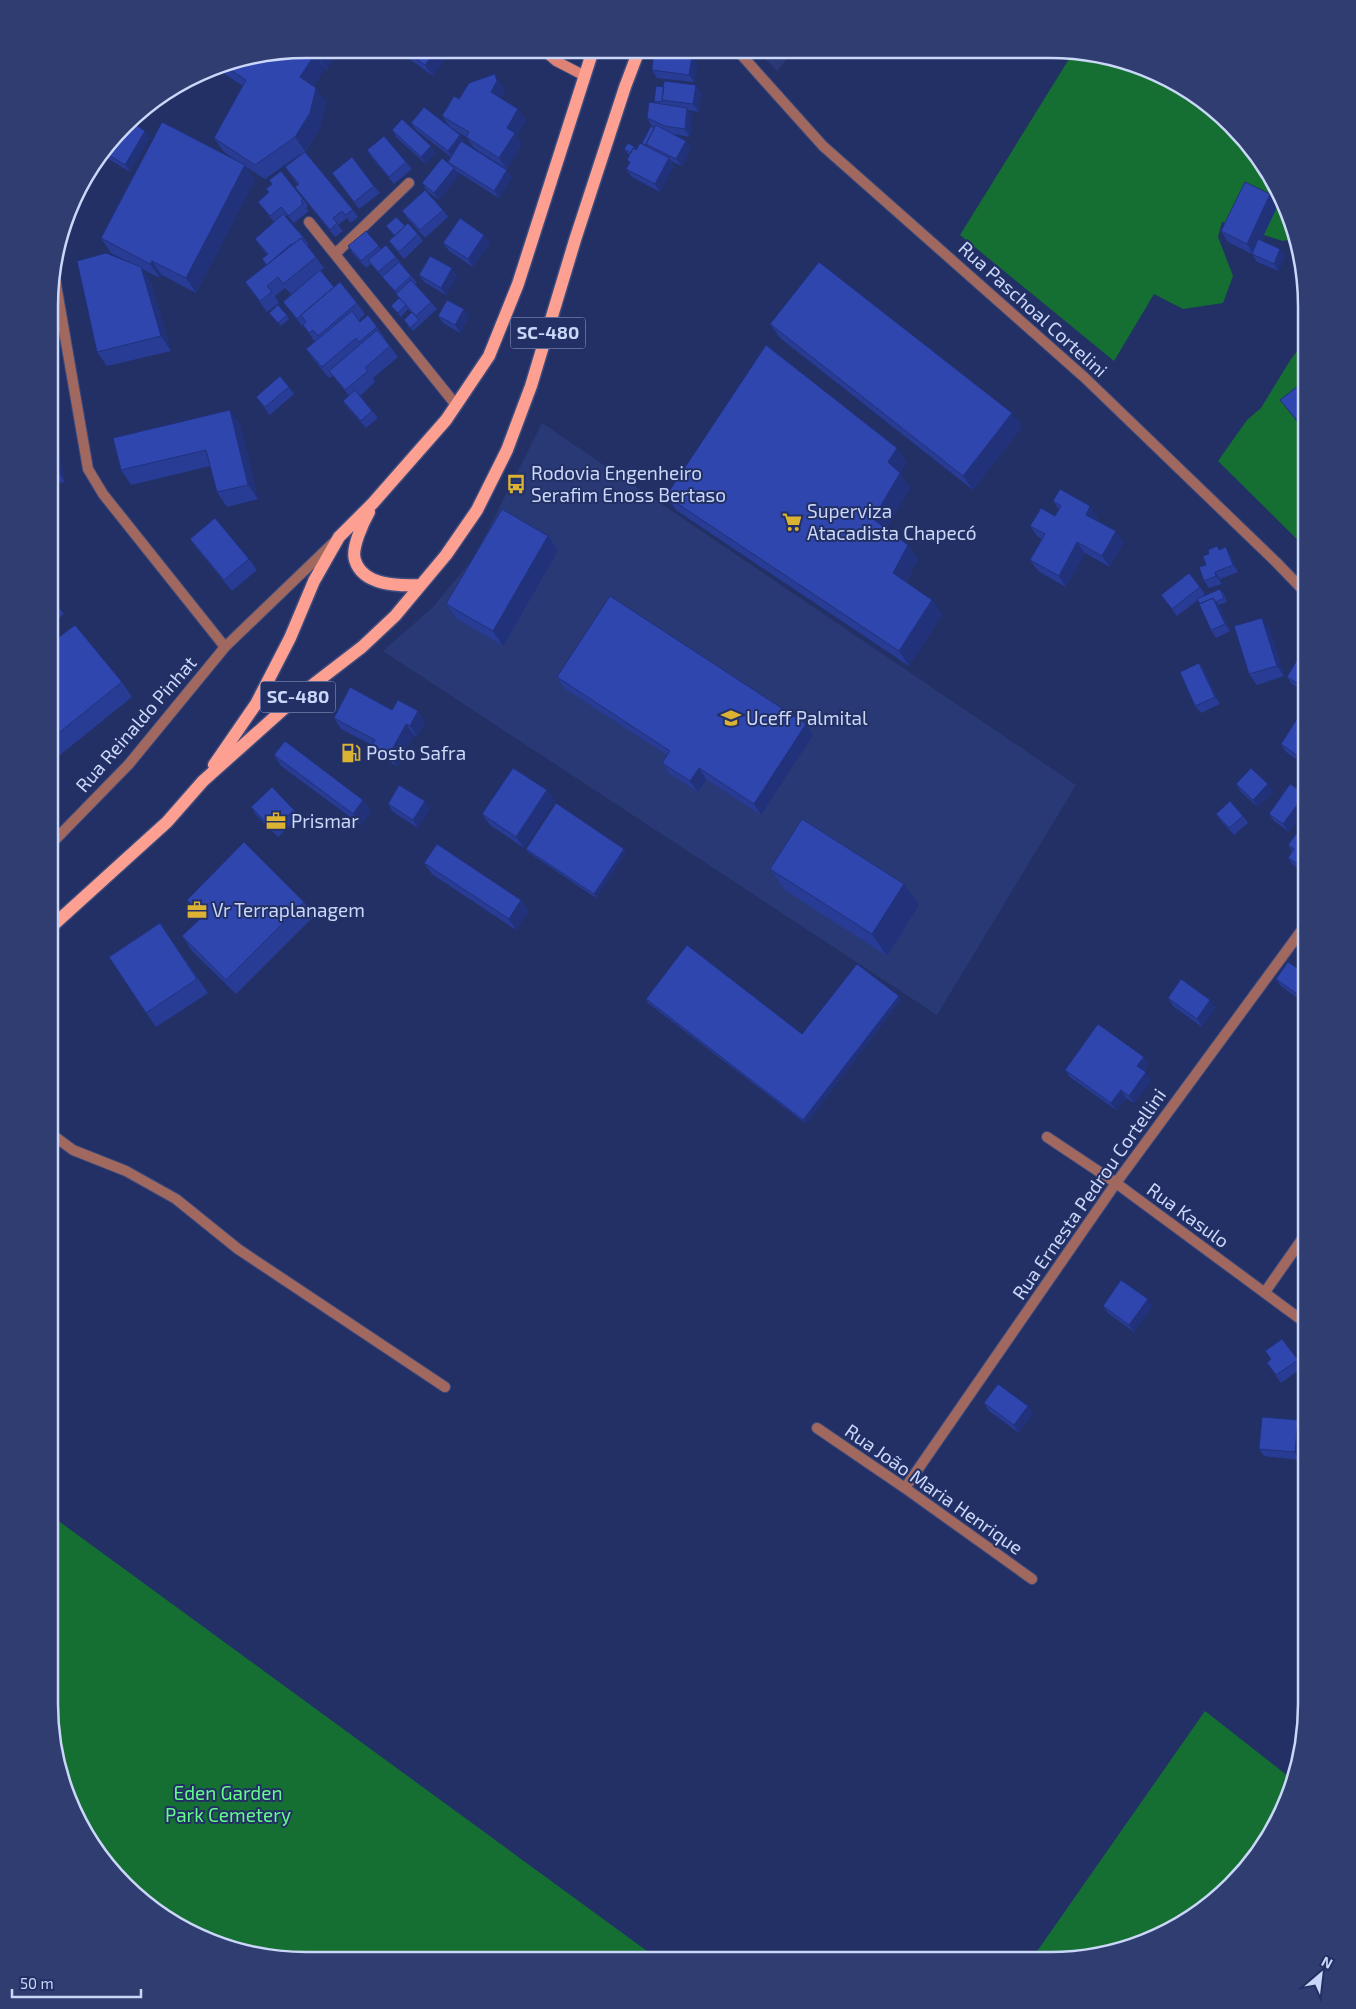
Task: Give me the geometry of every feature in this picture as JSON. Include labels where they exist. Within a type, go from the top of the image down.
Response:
[{"type":"main road","points":[[203,781],[256,704],[290,638],[314,581],[340,537],[373,503],[446,420],[489,356],[518,284],[591,58]]},
{"type":"main road","name":"SC-480","points":[[58,921],[167,822],[203,781],[297,697],[362,646],[395,616],[446,555],[477,510],[507,450],[517,425],[575,240],[636,58]]},
{"type":"main road","points":[[373,503],[359,532],[354,559],[362,572],[380,582],[400,586],[420,585]]},
{"type":"street","points":[[552,58],[585,76]]},
{"type":"street","name":"Rua Paschoal Cortelini","points":[[744,58],[824,146],[1090,382],[1298,585]]},
{"type":"street","points":[[336,253],[409,183]]},
{"type":"street","points":[[309,222],[336,253],[456,405]]},
{"type":"street","points":[[58,301],[88,469],[103,494],[225,647]]},
{"type":"street","name":"Rua Reinaldo Pinhat","points":[[58,837],[129,764],[225,647],[340,537]]},
{"type":"street","name":"Rua Ernesta Pedrou Cortellini","points":[[905,1488],[1116,1184],[1298,935]]},
{"type":"street","name":"Rua Kasulo","points":[[1047,1137],[1116,1184],[1298,1317]]},
{"type":"street","points":[[58,1139],[73,1150],[126,1171],[176,1199],[238,1249],[445,1387]]},
{"type":"street","points":[[1265,1292],[1298,1245]]},
{"type":"street","name":"Rua João Maria Henrique","points":[[817,1428],[1032,1579]]},
{"type":"shaded area","points":[[764,58],[788,58],[777,71]]},
{"type":"shaded area","name":"Uceff Palmital","points":[[542,423],[1076,785],[937,1015],[383,651],[432,608],[474,558]]},
{"type":"green space","points":[[1069,58],[1099,62],[1145,76],[1188,99],[1214,119],[1237,142],[1257,168],[1280,211],[1290,240],[1283,241],[1222,222],[1218,237],[1233,276],[1223,303],[1183,309],[1154,294],[1114,361],[960,235]]},
{"type":"green space","points":[[1298,350],[1298,540],[1218,461],[1247,420],[1261,408]]},
{"type":"green space","name":"Eden Garden Park Cemetery","points":[[58,1521],[648,1952],[289,1951],[257,1947],[211,1933],[168,1910],[130,1879],[99,1841],[76,1798],[66,1768],[58,1720]]},
{"type":"green space","points":[[1205,1711],[1287,1776],[1280,1798],[1257,1841],[1226,1879],[1188,1910],[1145,1933],[1115,1943],[1067,1951],[1037,1952]]},
{"type":"building","points":[[289,58],[312,58],[300,77],[316,88],[310,113],[295,137],[255,165],[214,138],[246,80],[230,70],[257,62]]},
{"type":"building","points":[[415,58],[430,58],[425,65]]},
{"type":"building","points":[[653,58],[692,58],[689,75],[652,70]]},
{"type":"building","points":[[495,74],[497,81],[491,92],[518,109],[507,128],[515,133],[499,158],[466,137],[469,132],[442,116],[454,96],[459,99],[469,83]]},
{"type":"building","points":[[664,81],[696,85],[693,104],[662,100]]},
{"type":"building","points":[[656,86],[664,87],[663,102],[654,101]]},
{"type":"building","points":[[649,102],[687,108],[685,129],[665,126],[647,118]]},
{"type":"building","points":[[424,107],[460,135],[448,151],[411,123]]},
{"type":"building","points":[[402,119],[431,146],[421,157],[392,130]]},
{"type":"building","points":[[162,122],[245,165],[186,278],[152,261],[150,264],[101,238]]},
{"type":"building","points":[[136,125],[145,131],[125,165],[109,155]]},
{"type":"building","points":[[656,125],[686,141],[676,159],[646,144]]},
{"type":"building","points":[[651,126],[654,128],[646,144],[647,146],[642,143]]},
{"type":"building","points":[[384,136],[406,162],[389,177],[367,150]]},
{"type":"building","points":[[461,141],[507,170],[494,191],[448,162]]},
{"type":"building","points":[[628,143],[635,147],[631,153],[624,149]]},
{"type":"building","points":[[640,143],[669,158],[655,184],[626,169],[630,162],[627,160],[633,148],[636,150]]},
{"type":"building","points":[[305,152],[353,210],[345,215],[342,211],[333,218],[337,223],[330,230],[295,187],[299,184],[285,167]]},
{"type":"building","points":[[352,157],[374,186],[354,202],[332,173]]},
{"type":"building","points":[[442,158],[454,168],[434,193],[422,183]]},
{"type":"building","points":[[281,171],[303,199],[301,201],[303,204],[289,216],[281,207],[270,216],[258,202],[269,192],[266,189],[272,184],[269,180]]},
{"type":"building","points":[[1245,182],[1270,194],[1247,244],[1221,231]]},
{"type":"building","points":[[425,190],[443,210],[420,230],[402,211]]},
{"type":"building","points":[[283,214],[304,238],[291,244],[267,265],[262,259],[268,254],[255,239]]},
{"type":"building","points":[[396,217],[405,226],[395,236],[386,226]]},
{"type":"building","points":[[460,218],[484,235],[468,259],[443,243]]},
{"type":"building","points":[[408,223],[418,234],[399,252],[389,241]]},
{"type":"building","points":[[366,231],[379,246],[361,261],[348,246]]},
{"type":"building","points":[[301,238],[316,257],[283,284],[278,277],[267,286],[272,292],[260,301],[245,282]]},
{"type":"building","points":[[1258,239],[1280,249],[1274,264],[1252,254]]},
{"type":"building","points":[[386,245],[396,257],[378,272],[368,260]]},
{"type":"building","points":[[106,253],[141,267],[161,336],[97,352],[77,261]]},
{"type":"building","points":[[430,256],[452,268],[441,288],[419,275]]},
{"type":"building","points":[[399,262],[411,276],[395,291],[382,277]]},
{"type":"building","points":[[819,262],[1012,413],[963,476],[770,324]]},
{"type":"building","points":[[320,270],[334,287],[297,319],[283,302]]},
{"type":"building","points":[[411,280],[431,302],[416,316],[396,294]]},
{"type":"building","points":[[340,282],[357,303],[318,336],[313,330],[309,333],[303,325],[306,322],[301,315]]},
{"type":"building","points":[[399,298],[406,305],[398,313],[391,306]]},
{"type":"building","points":[[447,300],[464,309],[455,325],[438,316]]},
{"type":"building","points":[[278,305],[287,315],[278,323],[269,313]]},
{"type":"building","points":[[352,311],[360,322],[368,315],[377,327],[359,342],[356,338],[322,367],[306,349]]},
{"type":"building","points":[[412,312],[419,320],[410,328],[404,320]]},
{"type":"building","points":[[377,330],[390,346],[365,368],[368,371],[345,390],[329,371]]},
{"type":"building","name":"Superviza Atacadista Chapecó","points":[[766,345],[897,448],[888,462],[900,473],[873,519],[908,545],[893,573],[932,600],[899,651],[666,496]]},
{"type":"building","points":[[280,376],[289,387],[265,407],[256,397]]},
{"type":"building","points":[[1298,386],[1298,422],[1280,400]]},
{"type":"building","points":[[355,390],[372,411],[361,421],[343,401]]},
{"type":"building","points":[[230,410],[248,485],[217,492],[206,450],[121,470],[113,438]]},
{"type":"building","points":[[1060,489],[1090,506],[1086,515],[1116,531],[1102,556],[1077,542],[1059,576],[1030,560],[1045,534],[1030,526],[1041,508],[1055,516],[1061,506],[1053,501]]},
{"type":"building","points":[[502,509],[548,536],[493,631],[446,604]]},
{"type":"building","points":[[215,518],[249,559],[224,580],[190,539]]},
{"type":"building","points":[[1217,546],[1219,550],[1226,547],[1233,565],[1215,572],[1216,576],[1204,581],[1199,567],[1206,565],[1203,556],[1209,554],[1208,550]]},
{"type":"building","points":[[1189,573],[1200,587],[1172,609],[1161,595]]},
{"type":"building","points":[[1220,589],[1224,598],[1216,602],[1213,598],[1200,604],[1197,599]]},
{"type":"building","points":[[610,596],[806,724],[754,804],[699,768],[690,781],[662,763],[670,751],[557,677]]},
{"type":"building","points":[[1213,598],[1225,624],[1211,630],[1199,604]]},
{"type":"building","points":[[1262,618],[1277,666],[1249,674],[1234,626]]},
{"type":"building","points":[[75,625],[122,682],[58,734],[58,638]]},
{"type":"building","points":[[1298,658],[1298,684],[1287,677]]},
{"type":"building","points":[[1199,663],[1215,697],[1195,706],[1180,672]]},
{"type":"building","points":[[350,687],[392,710],[398,700],[418,711],[410,726],[406,724],[389,755],[372,745],[375,740],[334,718]]},
{"type":"building","points":[[1298,718],[1298,756],[1281,744]]},
{"type":"building","points":[[285,741],[363,800],[353,814],[274,755]]},
{"type":"building","points":[[513,768],[547,790],[516,837],[482,814]]},
{"type":"building","points":[[1251,768],[1268,784],[1253,800],[1236,784]]},
{"type":"building","points":[[1290,784],[1298,789],[1298,804],[1283,824],[1269,814]]},
{"type":"building","points":[[399,785],[425,801],[413,820],[388,804]]},
{"type":"building","points":[[272,787],[294,810],[273,830],[251,807]]},
{"type":"building","points":[[1230,801],[1243,816],[1229,828],[1216,814]]},
{"type":"building","points":[[556,803],[624,849],[594,894],[526,849]]},
{"type":"building","points":[[802,819],[904,884],[872,934],[770,869]]},
{"type":"building","points":[[1296,834],[1298,835],[1298,864],[1288,858],[1294,849],[1288,845]]},
{"type":"building","points":[[244,842],[304,902],[226,980],[182,936],[203,916],[187,900]]},
{"type":"building","points":[[437,844],[521,900],[509,919],[424,863]]},
{"type":"building","points":[[160,923],[197,979],[146,1013],[109,957]]},
{"type":"building","points":[[687,945],[802,1034],[857,964],[899,996],[803,1120],[646,999]]},
{"type":"building","points":[[1288,962],[1297,968],[1298,967],[1298,995],[1276,979]]},
{"type":"building","points":[[1181,979],[1210,1000],[1197,1019],[1168,998]]},
{"type":"building","points":[[1098,1024],[1144,1057],[1137,1066],[1146,1072],[1129,1096],[1121,1090],[1111,1103],[1065,1070]]},
{"type":"building","points":[[1121,1280],[1148,1299],[1129,1325],[1103,1306]]},
{"type":"building","points":[[1282,1339],[1298,1360],[1276,1375],[1267,1363],[1271,1359],[1265,1351]]},
{"type":"building","points":[[998,1384],[1028,1406],[1014,1425],[984,1403]]},
{"type":"building","points":[[1262,1417],[1298,1420],[1295,1452],[1259,1449]]},
{"type":"place","name":"Rodovia Engenheiro Serafim Enoss Bertaso","points":[[516,484]]},
{"type":"place","name":"Superviza Atacadista Chapecó","points":[[792,522]]},
{"type":"place","name":"Uceff Palmital","points":[[731,718]]},
{"type":"place","name":"Posto Safra","points":[[351,753]]},
{"type":"place","name":"Prismar","points":[[276,821]]},
{"type":"place","name":"Vr Terraplanagem","points":[[197,910]]}]
